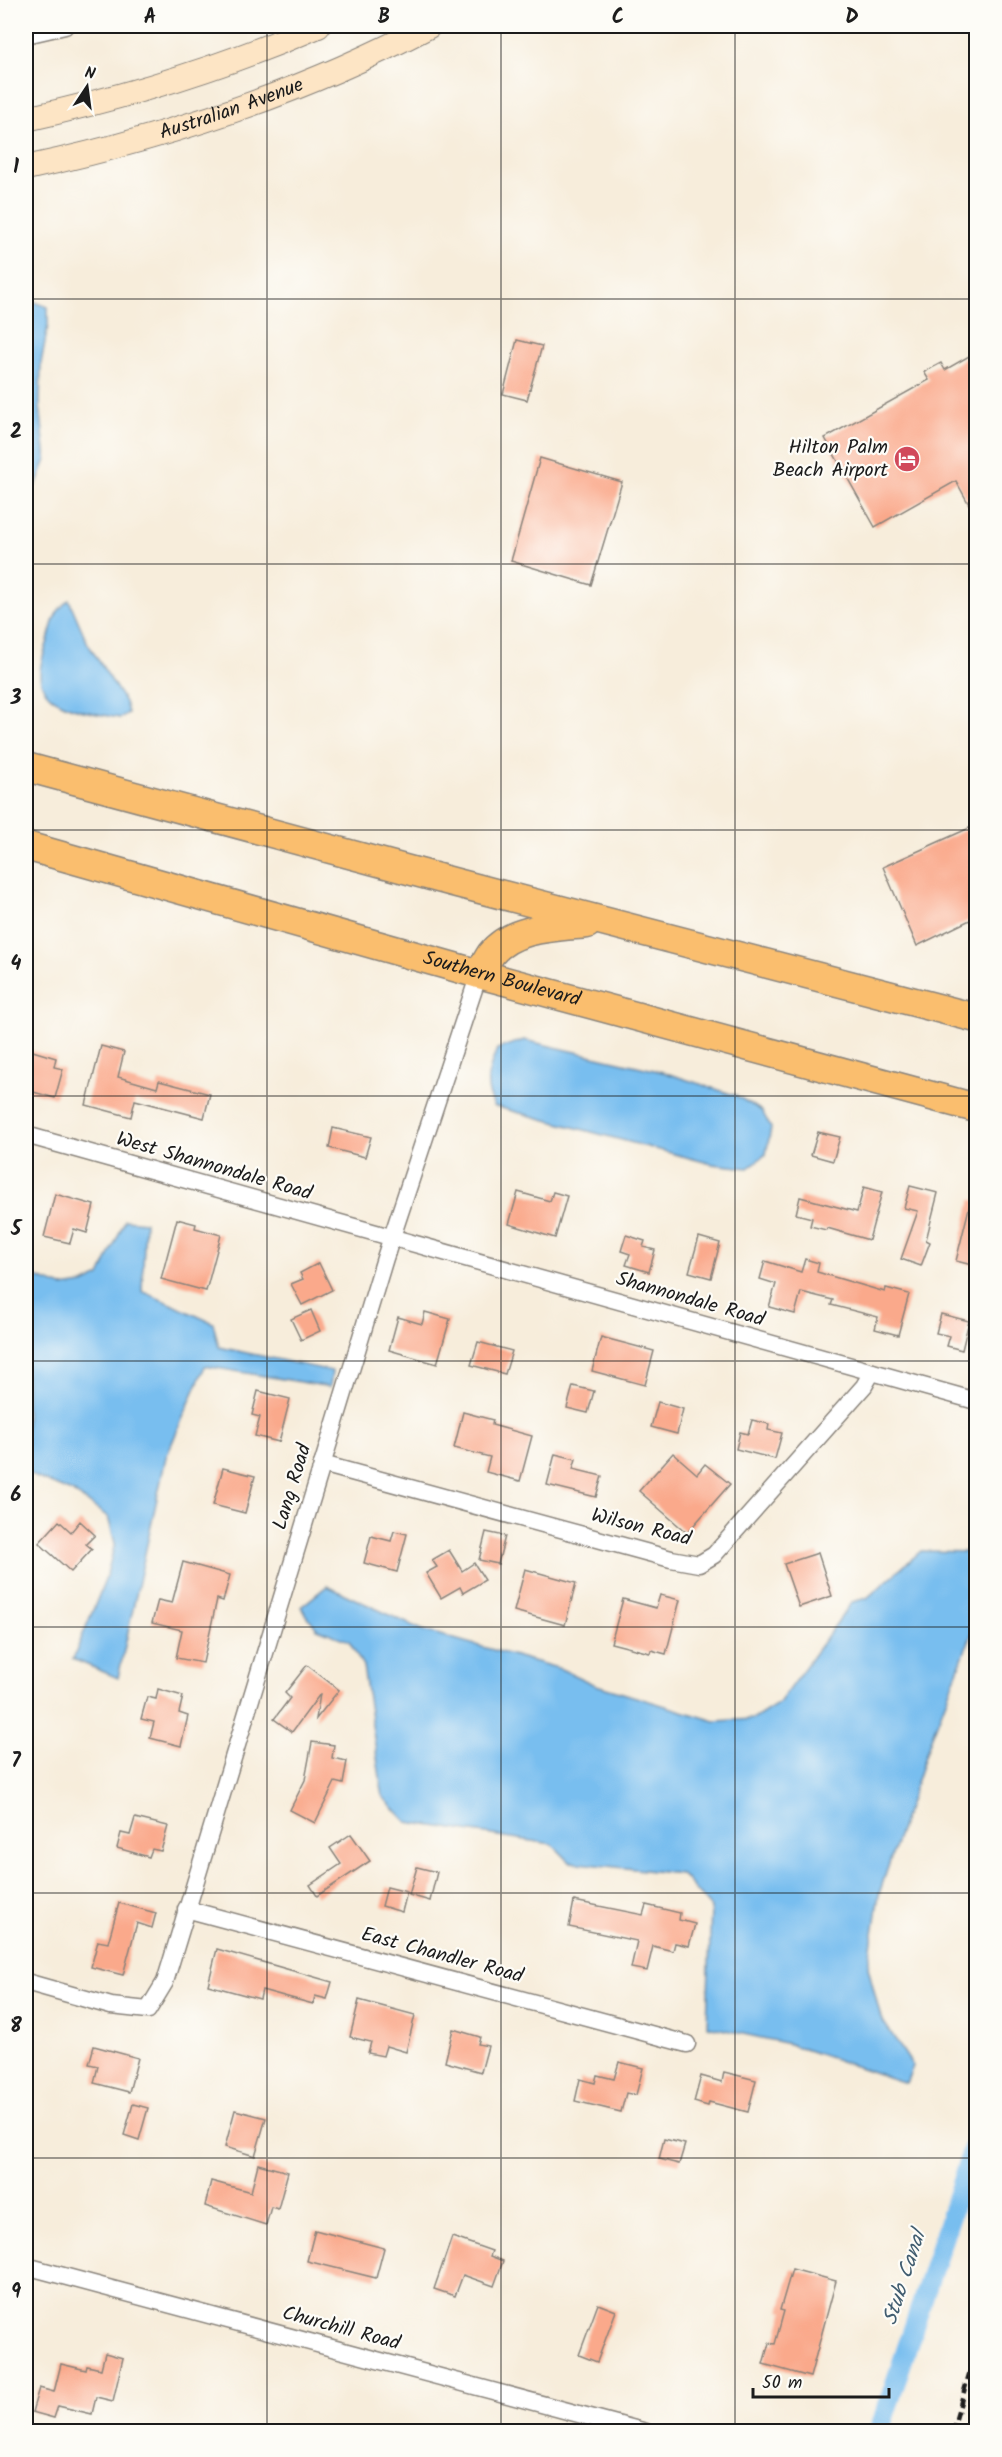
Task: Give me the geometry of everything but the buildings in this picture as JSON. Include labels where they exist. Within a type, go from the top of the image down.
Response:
[{"type":"highway","points":[[26,767],[607,923],[976,1018]]},
{"type":"highway","name":"Southern Boulevard","points":[[26,846],[479,974],[976,1108]]},
{"type":"highway","points":[[479,974],[492,952],[513,938],[543,928],[607,923]]},
{"type":"main road","points":[[26,119],[81,107],[174,80],[318,26]]},
{"type":"main road","name":"Australian Avenue","points":[[26,168],[122,145],[251,104],[354,63],[429,26]]},
{"type":"street","points":[[26,35],[64,26]]},
{"type":"street","name":"Lang Road","points":[[26,1982],[111,2006],[148,2010],[165,1982],[392,1239],[479,974]]},
{"type":"street","name":"West Shannondale Road","points":[[26,1135],[392,1239]]},
{"type":"street","name":"Shannondale Road","points":[[392,1239],[976,1401]]},
{"type":"street","name":"Wilson Road","points":[[322,1464],[671,1559],[699,1564],[714,1555],[864,1386],[872,1372]]},
{"type":"street","name":"East Chandler Road","points":[[186,1909],[687,2044]]},
{"type":"street","name":"Churchill Road","points":[[26,2266],[646,2432]]},
{"type":"water","points":[[32,301],[48,307],[48,326],[41,363],[40,405],[46,460],[36,485],[26,490],[26,302]]},
{"type":"water","points":[[69,600],[88,644],[125,702],[128,713],[120,718],[71,708],[50,696],[43,687],[40,668],[52,625],[56,614]]},
{"type":"water","points":[[524,1040],[663,1072],[737,1096],[762,1111],[771,1128],[766,1154],[748,1168],[712,1164],[494,1106],[488,1078],[497,1049]]},
{"type":"water","points":[[125,1220],[145,1222],[142,1291],[213,1323],[219,1347],[332,1371],[330,1387],[205,1366],[166,1457],[118,1678],[73,1659],[106,1578],[115,1543],[108,1517],[74,1493],[26,1473],[26,1273],[62,1287],[83,1284],[100,1276]]},
{"type":"water","points":[[921,1551],[976,1552],[976,1623],[930,1741],[879,1894],[868,1967],[881,2018],[913,2066],[906,2083],[789,2044],[707,2026],[711,1908],[681,1874],[570,1862],[552,1844],[407,1822],[383,1797],[363,1666],[349,1641],[317,1629],[301,1607],[327,1586],[422,1630],[561,1669],[593,1684],[715,1721],[754,1719],[779,1703],[852,1602],[867,1598]]},
{"type":"waterway","name":"Stub Canal","points":[[879,2432],[976,2139]]},
{"type":"railway","points":[[952,2432],[976,2351]]},
{"type":"railway","points":[[964,2432],[976,2392]]},
{"type":"place","name":"Hilton Palm Beach Airport","points":[[907,459]]}]
